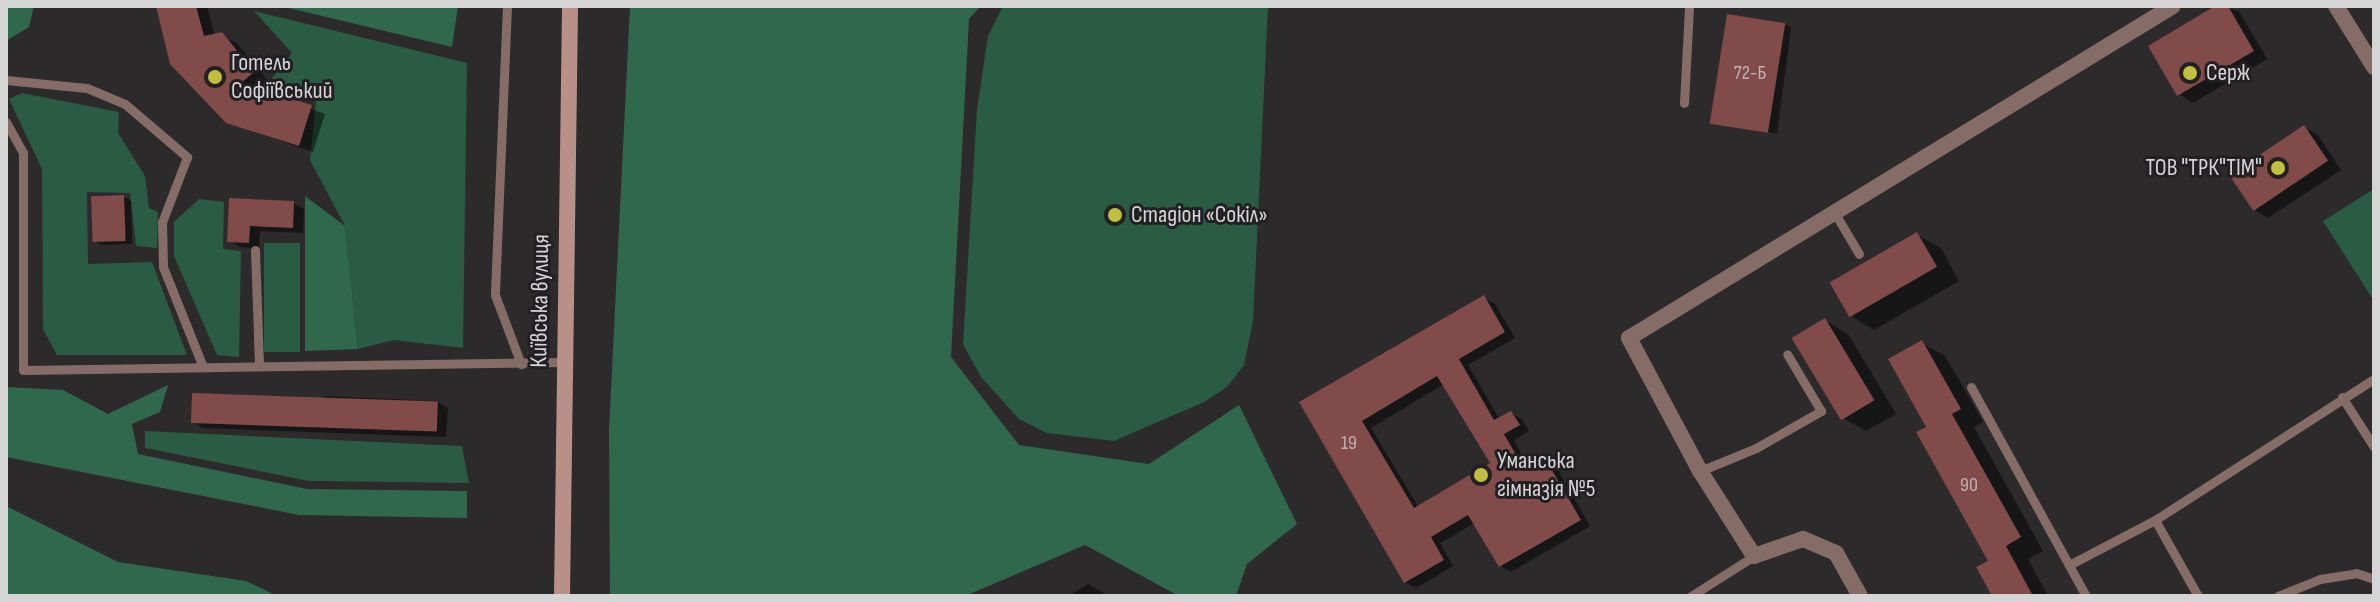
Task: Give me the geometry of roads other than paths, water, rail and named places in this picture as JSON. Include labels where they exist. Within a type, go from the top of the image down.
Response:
[{"type":"main road","name":"Київська вулиця","points":[[562,596],[562,362],[570,6]]},
{"type":"street","points":[[1860,596],[1836,553],[1803,539],[1754,556],[1700,471],[1629,338],[1833,210],[2173,6]]},
{"type":"street","points":[[2336,6],[2374,67]]},
{"type":"lane","points":[[507,6],[495,295],[521,364]]},
{"type":"lane","points":[[1684,103],[1689,6]]},
{"type":"lane","points":[[6,80],[87,88],[125,104],[187,157],[162,222],[163,267],[203,367]]},
{"type":"lane","points":[[6,122],[23,153],[23,370],[562,362]]},
{"type":"lane","points":[[1833,210],[1859,254]]},
{"type":"lane","points":[[255,250],[259,366]]},
{"type":"lane","points":[[1700,471],[1756,448],[1821,411],[1787,354]]},
{"type":"lane","points":[[2069,565],[2155,520],[2374,379]]},
{"type":"lane","points":[[1971,387],[2086,596]]},
{"type":"lane","points":[[2342,397],[2374,447]]},
{"type":"lane","points":[[2155,520],[2198,596]]},
{"type":"lane","points":[[1691,596],[1754,556]]},
{"type":"lane","points":[[2278,596],[2320,579],[2356,573],[2374,579]]},
{"type":"place","name":"Серж","points":[[2190,73]]},
{"type":"place","name":"Готель Софіївський","points":[[215,77]]},
{"type":"place","name":"ТОВ \"ТРК\"ТІМ\"","points":[[2278,168]]},
{"type":"place","name":"Стадіон «Сокіл»","points":[[1115,215]]},
{"type":"place","name":"Уманська гімназія №5","points":[[1481,475]]}]
